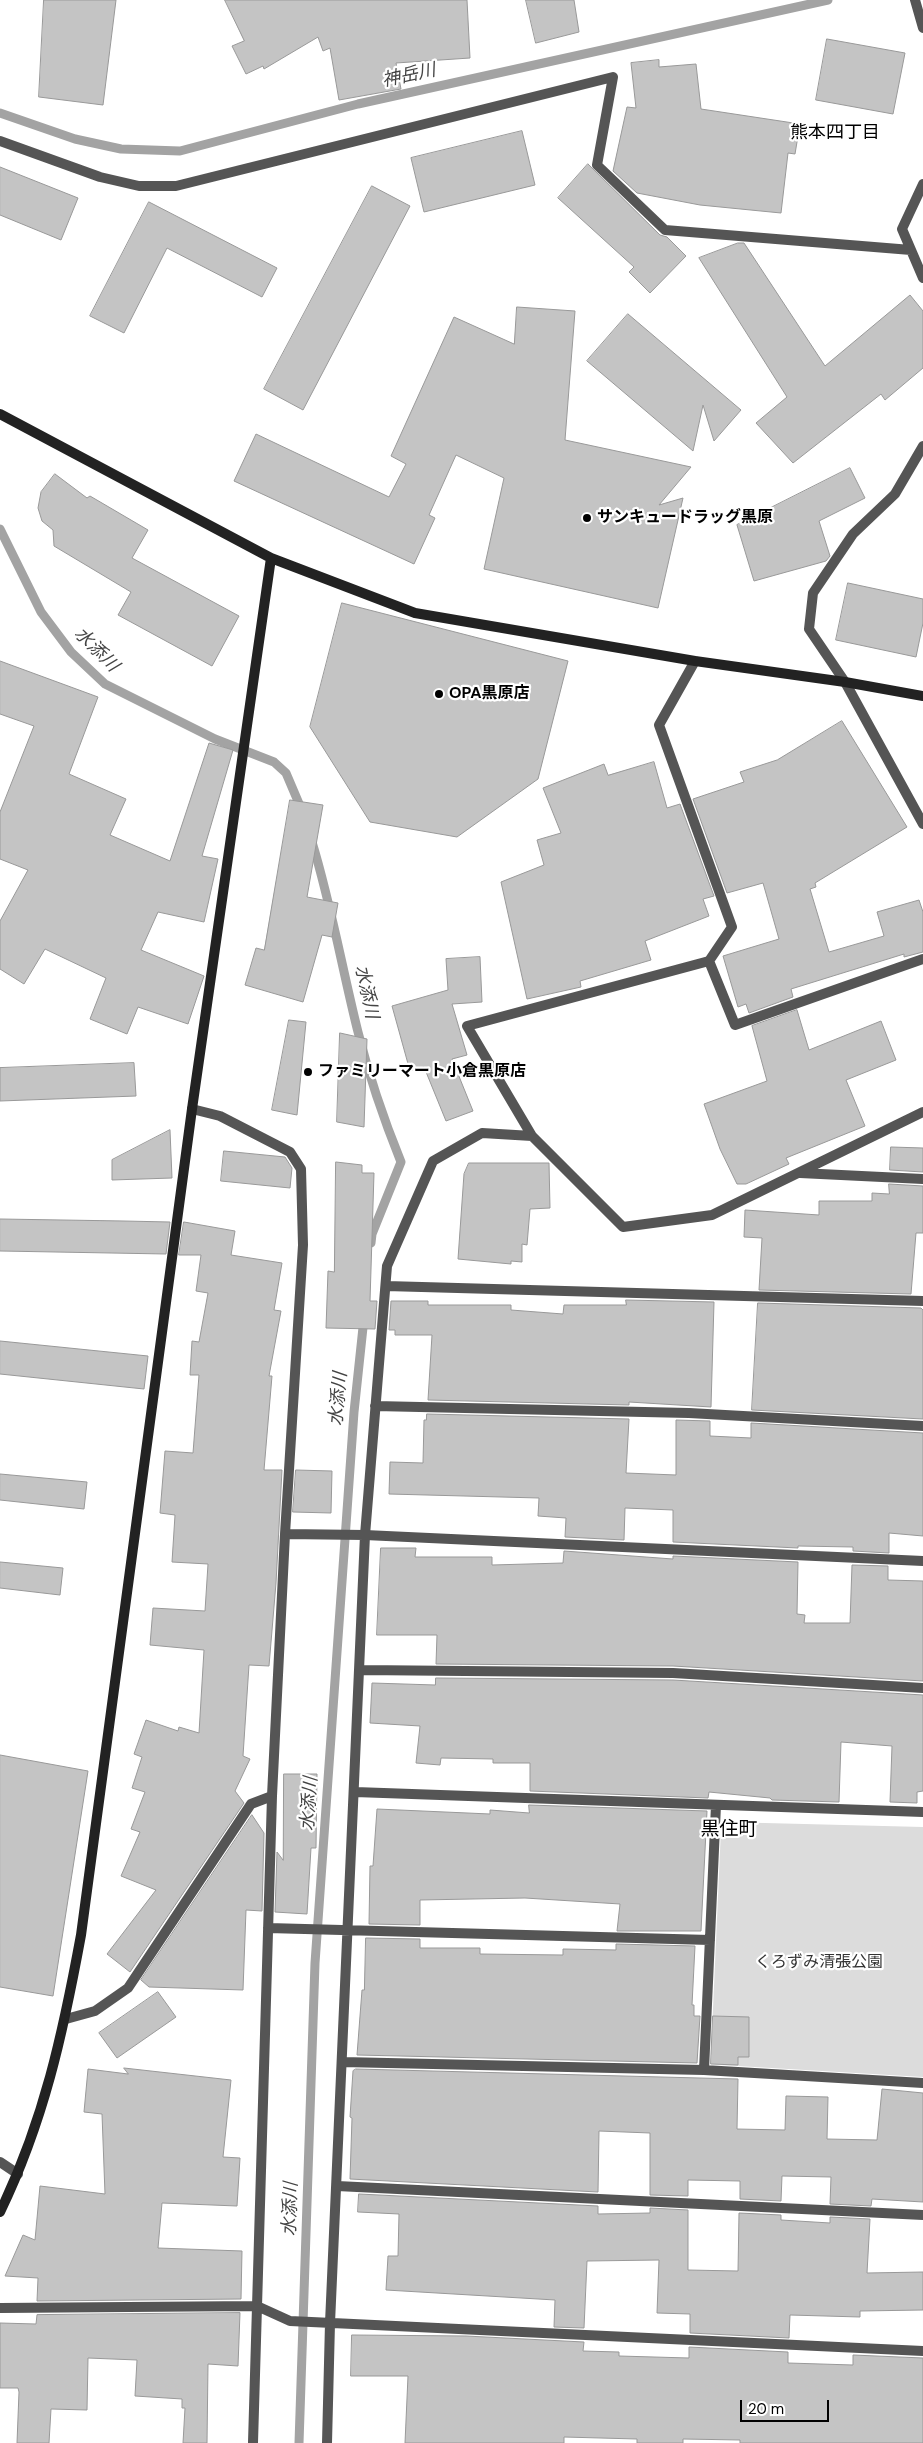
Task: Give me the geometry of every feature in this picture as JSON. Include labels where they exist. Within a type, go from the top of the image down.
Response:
[{"type":"street","points":[[915,0],[922,22]]},
{"type":"street","points":[[0,141],[100,177],[139,186],[176,186],[613,77],[597,165],[665,230],[910,250]]},
{"type":"street","points":[[923,184],[902,229],[923,278]]},
{"type":"street","points":[[0,414],[271,558],[414,613],[695,661],[845,682],[923,696]]},
{"type":"street","points":[[923,446],[895,494],[853,534],[813,593],[810,629],[845,682],[923,824]]},
{"type":"street","points":[[0,2212],[18,2174],[46,2096],[66,2019],[84,1915],[192,1108],[271,558]]},
{"type":"street","points":[[695,661],[660,726],[732,928],[709,961],[467,1026],[532,1136],[624,1226],[712,1214],[923,1112]]},
{"type":"street","points":[[709,961],[735,1026],[923,959]]},
{"type":"street","points":[[192,1108],[220,1116],[290,1152],[301,1169],[303,1245],[285,1534],[272,1796],[253,2443]]},
{"type":"street","points":[[327,2443],[330,2323],[361,1670],[365,1535],[387,1266],[433,1161],[482,1133],[532,1136]]},
{"type":"street","points":[[799,1173],[923,1179]]},
{"type":"street","points":[[386,1286],[923,1301]]},
{"type":"street","points":[[375,1406],[689,1412],[923,1426]]},
{"type":"street","points":[[285,1534],[365,1535],[923,1561]]},
{"type":"street","points":[[361,1670],[673,1673],[923,1688]]},
{"type":"street","points":[[355,1792],[923,1812]]},
{"type":"street","points":[[66,2019],[94,2011],[128,1988],[250,1804],[272,1796]]},
{"type":"street","points":[[704,2070],[716,1805]]},
{"type":"street","points":[[268,1928],[710,1940]]},
{"type":"street","points":[[342,2062],[704,2070],[923,2083]]},
{"type":"street","points":[[0,2162],[18,2174]]},
{"type":"street","points":[[338,2186],[923,2215]]},
{"type":"street","points":[[0,2308],[257,2306],[290,2321],[923,2351]]},
{"type":"green space","name":"くろずみ清張公園","points":[[725,1822],[923,1827],[923,2077],[721,2065],[711,2054],[721,1829]]},
{"type":"building","points":[[44,0],[116,0],[103,105],[39,97]]},
{"type":"building","points":[[225,0],[467,0],[470,58],[396,63],[401,89],[339,100],[330,48],[323,51],[318,37],[264,69],[263,66],[246,74],[232,46],[244,41]]},
{"type":"building","points":[[526,0],[574,0],[579,32],[536,43]]},
{"type":"building","points":[[827,39],[905,53],[893,114],[816,100]]},
{"type":"building","points":[[659,60],[659,67],[696,64],[701,109],[800,124],[795,154],[788,153],[781,213],[700,205],[637,193],[613,171],[627,107],[636,108],[631,63]]},
{"type":"building","points":[[522,131],[535,185],[424,212],[411,158]]},
{"type":"building","points":[[588,164],[660,235],[667,237],[686,256],[650,293],[629,272],[634,267],[558,198]]},
{"type":"building","points":[[0,167],[78,198],[61,240],[0,215]]},
{"type":"building","points":[[372,186],[410,206],[303,410],[264,389]]},
{"type":"building","points":[[149,202],[277,268],[262,297],[167,248],[124,333],[90,316]]},
{"type":"building","points":[[738,243],[744,243],[825,366],[910,295],[923,311],[923,368],[885,400],[881,394],[793,463],[756,423],[787,397],[699,258]]},
{"type":"building","points":[[517,307],[575,311],[565,440],[691,467],[659,505],[683,498],[658,608],[484,569],[504,478],[456,455],[429,515],[435,518],[414,564],[234,481],[256,434],[389,497],[406,464],[391,456],[454,317],[514,344]]},
{"type":"building","points":[[628,314],[741,410],[714,441],[703,405],[693,451],[587,361]]},
{"type":"building","points":[[850,468],[865,498],[819,521],[830,556],[826,561],[754,581],[737,525]]},
{"type":"building","points":[[55,474],[87,498],[90,496],[148,530],[132,558],[239,616],[212,666],[118,615],[131,592],[54,546],[53,530],[42,521],[38,508],[41,492]]},
{"type":"building","points":[[848,583],[923,599],[923,623],[916,657],[836,640]]},
{"type":"building","name":"OPA黒原店","points":[[342,603],[568,661],[538,779],[457,837],[370,822],[310,727]]},
{"type":"building","points":[[0,661],[98,697],[69,774],[126,799],[110,835],[170,861],[209,743],[233,750],[202,856],[218,859],[204,922],[158,912],[141,950],[204,976],[188,1024],[138,1007],[127,1034],[90,1019],[106,978],[45,949],[24,984],[0,969],[0,921],[28,870],[0,859],[0,812],[34,726],[0,714]]},
{"type":"building","points":[[842,721],[907,827],[815,883],[816,887],[810,889],[829,952],[884,936],[877,912],[919,900],[923,912],[923,952],[904,957],[904,954],[791,989],[793,997],[749,1013],[746,1004],[738,1007],[723,956],[779,939],[763,883],[727,893],[693,799],[744,782],[740,772],[777,760]]},
{"type":"building","points":[[654,762],[667,808],[680,804],[714,896],[703,899],[709,916],[645,941],[651,960],[580,981],[581,987],[527,999],[501,882],[544,865],[537,840],[561,833],[543,788],[604,764],[608,775]]},
{"type":"building","points":[[290,800],[323,805],[307,897],[338,903],[332,937],[322,935],[303,1002],[245,985],[256,948],[264,950]]},
{"type":"building","points":[[480,957],[482,1002],[452,1004],[467,1055],[452,1059],[473,1111],[446,1121],[424,1067],[410,1071],[392,1006],[448,990],[446,959]]},
{"type":"building","points":[[797,1010],[809,1050],[881,1021],[896,1060],[846,1080],[865,1126],[786,1158],[789,1164],[746,1184],[737,1184],[720,1149],[704,1104],[767,1081],[752,1026]]},
{"type":"building","points":[[289,1020],[306,1022],[297,1115],[272,1110]]},
{"type":"building","points":[[340,1033],[367,1039],[364,1127],[337,1122]]},
{"type":"building","points":[[134,1063],[136,1096],[0,1101],[0,1068]]},
{"type":"building","points":[[170,1130],[172,1178],[112,1180],[112,1160]]},
{"type":"building","points":[[891,1147],[923,1148],[923,1172],[890,1170]]},
{"type":"building","points":[[224,1151],[285,1157],[292,1168],[290,1188],[221,1181]]},
{"type":"building","points":[[336,1162],[362,1165],[362,1173],[374,1173],[370,1301],[377,1301],[375,1329],[326,1328],[328,1271],[334,1272]]},
{"type":"building","points":[[469,1163],[549,1163],[550,1208],[530,1209],[527,1245],[522,1244],[522,1262],[511,1261],[511,1264],[458,1259],[464,1174]]},
{"type":"building","points":[[889,1184],[923,1186],[923,1233],[916,1233],[911,1294],[759,1290],[762,1238],[744,1237],[745,1210],[819,1215],[819,1201],[872,1201],[872,1193],[889,1194]]},
{"type":"building","points":[[0,1219],[170,1222],[166,1254],[0,1251]]},
{"type":"building","points":[[184,1222],[235,1231],[231,1255],[282,1263],[274,1310],[281,1311],[269,1376],[272,1376],[264,1470],[282,1470],[276,1583],[269,1666],[249,1665],[243,1756],[250,1759],[235,1791],[244,1803],[130,1972],[107,1954],[156,1890],[121,1876],[140,1832],[131,1829],[145,1792],[132,1788],[142,1757],[134,1754],[146,1720],[178,1731],[179,1727],[199,1733],[204,1650],[150,1645],[153,1608],[205,1611],[208,1564],[172,1562],[175,1515],[160,1513],[165,1451],[193,1453],[199,1375],[190,1375],[192,1341],[199,1342],[208,1293],[196,1291],[201,1255],[179,1255]]},
{"type":"building","points":[[626,1300],[714,1302],[711,1407],[629,1402],[629,1405],[428,1400],[432,1335],[395,1335],[395,1330],[389,1330],[391,1301],[428,1301],[428,1305],[511,1305],[511,1310],[563,1314],[564,1305],[626,1305]]},
{"type":"building","points":[[758,1303],[921,1308],[923,1310],[923,1419],[752,1410]]},
{"type":"building","points":[[0,1341],[148,1356],[144,1389],[0,1374]]},
{"type":"building","points":[[427,1414],[629,1419],[626,1473],[676,1475],[676,1420],[710,1421],[710,1436],[751,1438],[751,1423],[923,1433],[923,1536],[889,1533],[889,1553],[853,1551],[853,1547],[798,1546],[798,1548],[673,1542],[673,1510],[625,1508],[624,1540],[565,1537],[566,1518],[538,1516],[539,1498],[389,1494],[390,1462],[423,1463],[424,1420],[426,1420]]},
{"type":"building","points":[[296,1470],[332,1471],[331,1513],[293,1512]]},
{"type":"building","points":[[0,1474],[87,1482],[84,1509],[0,1500]]},
{"type":"building","points":[[381,1548],[416,1548],[415,1557],[492,1557],[492,1565],[563,1563],[564,1551],[673,1559],[673,1556],[798,1562],[797,1614],[805,1615],[804,1623],[850,1623],[852,1565],[888,1566],[888,1580],[923,1581],[923,1681],[673,1666],[436,1664],[437,1635],[377,1635]]},
{"type":"building","points":[[0,1562],[63,1568],[60,1595],[0,1588]]},
{"type":"building","points":[[436,1678],[673,1680],[923,1695],[923,1791],[917,1792],[917,1803],[890,1802],[892,1746],[841,1742],[839,1802],[772,1800],[770,1798],[709,1792],[708,1798],[530,1791],[530,1763],[493,1763],[493,1759],[441,1758],[440,1765],[416,1763],[420,1726],[370,1723],[372,1683],[435,1685]]},
{"type":"building","points":[[0,1755],[88,1771],[53,1996],[0,1987]]},
{"type":"building","points":[[284,1774],[317,1774],[316,1848],[311,1848],[307,1914],[275,1912],[277,1852],[283,1860]]},
{"type":"building","points":[[529,1805],[707,1811],[701,1931],[617,1931],[620,1904],[525,1898],[420,1900],[420,1925],[369,1924],[370,1866],[373,1866],[377,1809],[490,1814],[490,1810],[529,1813]]},
{"type":"building","points":[[252,1815],[264,1833],[262,1911],[246,1910],[243,1990],[149,1987],[141,1980]]},
{"type":"building","points":[[366,1938],[420,1939],[420,1948],[480,1948],[480,1954],[563,1955],[563,1949],[616,1950],[616,1944],[695,1946],[692,2005],[694,2005],[694,2016],[700,2016],[697,2063],[357,2055],[362,1990],[364,1990]]},
{"type":"building","points":[[158,1992],[176,2017],[117,2058],[99,2033]]},
{"type":"building","points":[[713,2016],[749,2017],[749,2057],[738,2057],[738,2065],[711,2064]]},
{"type":"building","points":[[124,2068],[231,2080],[223,2157],[240,2158],[237,2206],[162,2203],[158,2248],[242,2251],[241,2299],[37,2301],[38,2278],[5,2276],[23,2235],[35,2240],[40,2186],[105,2194],[102,2114],[84,2112],[88,2069],[128,2074]]},
{"type":"building","points":[[356,2069],[738,2079],[737,2129],[785,2130],[786,2096],[828,2097],[827,2139],[877,2140],[882,2089],[923,2093],[923,2202],[872,2199],[871,2206],[830,2204],[831,2177],[782,2176],[781,2201],[740,2199],[740,2181],[688,2180],[688,2196],[650,2195],[650,2133],[599,2131],[598,2192],[350,2179],[352,2118],[350,2117],[353,2071]]},
{"type":"building","points":[[359,2194],[598,2206],[598,2214],[650,2213],[650,2208],[688,2210],[688,2270],[738,2271],[739,2213],[781,2215],[781,2220],[830,2223],[830,2217],[870,2219],[867,2273],[923,2272],[923,2310],[860,2311],[860,2317],[790,2315],[789,2338],[690,2333],[690,2314],[657,2313],[659,2260],[587,2261],[584,2328],[554,2327],[555,2300],[386,2290],[388,2256],[398,2256],[399,2214],[358,2212]]},
{"type":"building","points":[[240,2313],[238,2366],[208,2364],[207,2443],[183,2443],[185,2408],[182,2408],[182,2399],[135,2396],[137,2360],[88,2358],[87,2410],[51,2409],[49,2443],[17,2443],[19,2392],[18,2388],[0,2388],[0,2323],[36,2324],[37,2315]]},
{"type":"building","points":[[352,2335],[466,2336],[584,2342],[583,2351],[619,2352],[619,2356],[689,2358],[689,2347],[788,2352],[788,2363],[853,2365],[853,2355],[923,2358],[923,2443],[740,2443],[740,2440],[683,2439],[683,2443],[637,2443],[637,2439],[564,2437],[564,2443],[405,2443],[408,2376],[351,2376]]},
{"type":"waterway","name":"神岳川","points":[[0,113],[75,139],[121,149],[180,151],[358,104],[828,0]]},
{"type":"waterway","name":"水添川","points":[[0,529],[41,612],[71,652],[105,684],[215,739],[274,762],[286,773],[303,813]]},
{"type":"waterway","name":"水添川","points":[[312,842],[325,889],[362,1048],[377,1098],[401,1162],[372,1234],[371,1243]]},
{"type":"waterway","name":"水添川","points":[[299,2443],[315,1963],[354,1412],[364,1318]]},
{"type":"place","name":"サンキュードラッグ黒原","points":[[587,518]]},
{"type":"place","name":"OPA黒原店","points":[[439,694]]},
{"type":"place","name":"ファミリーマート小倉黒原店","points":[[308,1072]]},
{"type":"district","name":"熊本四丁目","points":[[835,133]]},
{"type":"district","name":"黒住町","points":[[729,1830]]}]
